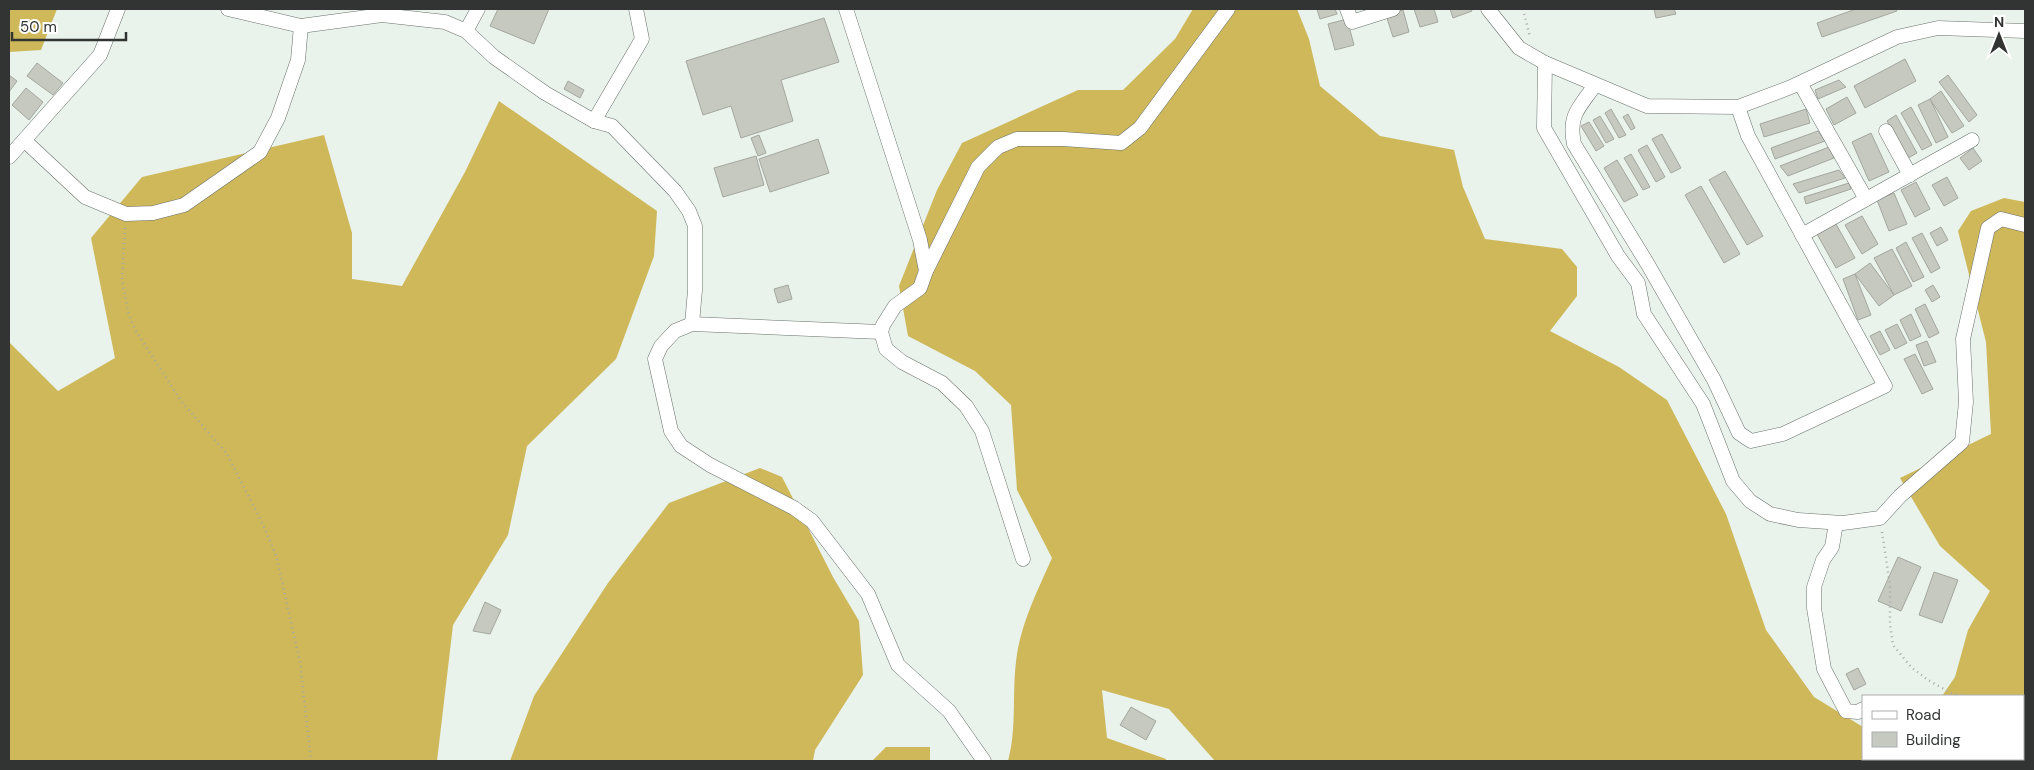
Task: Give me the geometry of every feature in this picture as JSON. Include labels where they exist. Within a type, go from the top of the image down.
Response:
[{"type":"street","points":[[9,157],[100,55],[118,9]]},
{"type":"street","points":[[228,9],[301,26],[382,15],[445,22],[466,31],[494,57],[545,93],[594,121],[612,126],[675,191],[689,211],[695,226],[695,290],[692,324]]},
{"type":"street","points":[[466,31],[478,9]]},
{"type":"street","points":[[594,121],[642,40],[636,9]]},
{"type":"street","points":[[846,9],[920,240],[926,271]]},
{"type":"street","points":[[1023,559],[982,431],[966,406],[942,383],[902,362],[886,349],[882,332],[883,325],[896,306],[920,288],[926,271],[978,167],[998,147],[1018,138],[1063,138],[1120,143],[1140,128],[1228,9]]},
{"type":"street","points":[[1347,9],[1352,22],[1393,9]]},
{"type":"street","points":[[1488,9],[1519,48],[1540,60],[1595,85],[1647,106],[1738,107],[1800,83],[1897,37],[1938,28],[2025,32]]},
{"type":"street","points":[[25,141],[85,197],[126,214],[153,213],[184,205],[260,152],[278,118],[298,60],[301,26]]},
{"type":"street","points":[[1540,60],[1544,128],[1618,256],[1638,284],[1644,314],[1703,404],[1733,481],[1750,501],[1770,514],[1798,520],[1836,523],[1880,518],[1900,496],[1962,442],[1966,402],[1963,340],[1988,228],[2001,219],[2025,225]]},
{"type":"street","points":[[1800,83],[1866,199]]},
{"type":"street","points":[[1595,85],[1576,111],[1571,128],[1574,144],[1647,264],[1714,380],[1738,433],[1752,441],[1783,434],[1885,386],[1748,136],[1738,107]]},
{"type":"street","points":[[1886,131],[1910,174]]},
{"type":"street","points":[[1802,235],[1972,140]]},
{"type":"street","points":[[882,332],[692,324],[675,331],[661,346],[655,358],[671,431],[681,446],[710,465],[794,508],[812,522],[868,594],[898,665],[949,711],[984,761]]},
{"type":"street","points":[[1836,523],[1832,547],[1823,560],[1814,587],[1820,649],[1824,669],[1846,710],[1858,712],[1862,710]]},
{"type":"path","points":[[1523,9],[1540,60]]},
{"type":"path","points":[[126,214],[122,279],[128,316],[181,401],[227,454],[276,555],[300,662],[311,761]]},
{"type":"path","points":[[1880,518],[1890,585],[1890,624],[1893,645],[1911,667],[1928,680],[1951,692],[1962,695]]},
{"type":"shaded area","points":[[9,9],[57,9],[41,50],[9,52]]},
{"type":"shaded area","points":[[1193,9],[1297,9],[1309,39],[1320,86],[1380,136],[1454,150],[1463,187],[1485,239],[1562,249],[1577,267],[1577,296],[1550,331],[1619,367],[1667,400],[1726,514],[1766,630],[1814,697],[1862,726],[1862,760],[2024,760],[2024,695],[1943,695],[1955,677],[1968,630],[1990,591],[1940,546],[1900,478],[1991,434],[1986,342],[1958,231],[1971,211],[2004,198],[2025,202],[2025,761],[1215,761],[1169,709],[1102,690],[1107,738],[1166,759],[1166,761],[1008,761],[1011,749],[1018,648],[1030,609],[1052,558],[1017,490],[1011,405],[975,371],[908,336],[899,286],[937,190],[962,143],[1078,90],[1123,90],[1175,39]]},
{"type":"shaded area","points":[[499,101],[657,211],[654,256],[616,359],[527,446],[508,535],[453,625],[437,761],[9,761],[9,342],[58,391],[115,358],[91,238],[142,177],[324,135],[352,233],[352,279],[402,286],[465,172]]},
{"type":"shaded area","points":[[760,468],[782,477],[833,577],[859,621],[863,675],[815,750],[813,761],[510,761],[534,696],[608,583],[669,503]]},
{"type":"shaded area","points":[[886,747],[930,747],[930,761],[872,761]]},
{"type":"building","points":[[498,9],[549,9],[534,44],[490,26]]},
{"type":"building","points":[[1317,9],[1335,9],[1337,14],[1320,19]]},
{"type":"building","points":[[1414,9],[1434,9],[1438,22],[1420,27]]},
{"type":"building","points":[[1450,9],[1471,9],[1472,11],[1453,18]]},
{"type":"building","points":[[1654,9],[1674,9],[1676,14],[1656,18]]},
{"type":"building","points":[[1856,9],[1896,9],[1897,11],[1822,37],[1817,23]]},
{"type":"building","points":[[1403,10],[1409,32],[1393,37],[1386,15]]},
{"type":"building","points":[[824,18],[839,62],[781,80],[793,121],[741,138],[731,106],[703,115],[686,61]]},
{"type":"building","points":[[1347,19],[1354,45],[1335,50],[1328,24]]},
{"type":"building","points":[[1905,59],[1916,81],[1865,108],[1854,86]]},
{"type":"building","points":[[37,63],[63,83],[53,95],[27,76]]},
{"type":"building","points":[[9,75],[17,81],[9,92]]},
{"type":"building","points":[[1948,75],[1977,115],[1969,122],[1939,82]]},
{"type":"building","points":[[1839,80],[1846,87],[1818,99],[1815,90]]},
{"type":"building","points":[[568,81],[584,90],[580,98],[564,89]]},
{"type":"building","points":[[26,88],[43,102],[29,120],[12,105]]},
{"type":"building","points":[[1941,91],[1964,126],[1952,133],[1930,99]]},
{"type":"building","points":[[1847,97],[1856,113],[1834,125],[1826,109]]},
{"type":"building","points":[[1930,99],[1948,137],[1936,143],[1918,105]]},
{"type":"building","points":[[1911,107],[1932,145],[1922,150],[1901,113]]},
{"type":"building","points":[[1611,109],[1626,135],[1619,138],[1605,113]]},
{"type":"building","points":[[1806,109],[1810,123],[1764,137],[1760,124]]},
{"type":"building","points":[[1628,114],[1635,128],[1631,130],[1623,117]]},
{"type":"building","points":[[1896,115],[1917,153],[1908,158],[1887,121]]},
{"type":"building","points":[[1600,116],[1614,139],[1606,143],[1593,120]]},
{"type":"building","points":[[1589,122],[1604,146],[1596,151],[1581,126]]},
{"type":"building","points":[[1818,131],[1825,141],[1775,159],[1771,148]]},
{"type":"building","points":[[1871,133],[1889,172],[1869,181],[1852,142]]},
{"type":"building","points":[[1662,134],[1681,168],[1671,173],[1652,139]]},
{"type":"building","points":[[759,135],[766,153],[758,156],[751,138]]},
{"type":"building","points":[[818,139],[829,173],[770,192],[759,159]]},
{"type":"building","points":[[1647,145],[1665,177],[1656,182],[1638,150]]},
{"type":"building","points":[[1829,147],[1834,158],[1788,176],[1780,166]]},
{"type":"building","points":[[1973,148],[1982,161],[1969,170],[1960,158]]},
{"type":"building","points":[[1631,154],[1650,187],[1643,190],[1624,158]]},
{"type":"building","points":[[756,156],[764,185],[723,197],[714,168]]},
{"type":"building","points":[[1617,160],[1638,195],[1624,202],[1604,168]]},
{"type":"building","points":[[1839,170],[1845,178],[1799,193],[1793,184]]},
{"type":"building","points":[[1725,171],[1763,236],[1747,245],[1709,180]]},
{"type":"building","points":[[1947,177],[1958,198],[1944,206],[1932,185]]},
{"type":"building","points":[[1916,182],[1930,209],[1915,217],[1901,190]]},
{"type":"building","points":[[1849,183],[1851,189],[1806,204],[1804,197]]},
{"type":"building","points":[[1701,186],[1740,254],[1724,263],[1685,195]]},
{"type":"building","points":[[1894,193],[1907,224],[1889,231],[1877,200]]},
{"type":"building","points":[[1862,216],[1878,244],[1862,254],[1845,225]]},
{"type":"building","points":[[1836,224],[1855,258],[1836,268],[1817,234]]},
{"type":"building","points":[[1941,227],[1948,240],[1937,246],[1930,233]]},
{"type":"building","points":[[1922,233],[1940,268],[1931,273],[1912,238]]},
{"type":"building","points":[[1906,242],[1924,277],[1913,282],[1896,248]]},
{"type":"building","points":[[1892,249],[1912,286],[1894,295],[1874,258]]},
{"type":"building","points":[[1870,263],[1894,295],[1879,306],[1855,274]]},
{"type":"building","points":[[1855,274],[1871,315],[1858,320],[1843,279]]},
{"type":"building","points":[[788,285],[792,299],[778,303],[774,289]]},
{"type":"building","points":[[1933,285],[1940,297],[1932,302],[1925,290]]},
{"type":"building","points":[[1925,304],[1939,333],[1929,338],[1915,309]]},
{"type":"building","points":[[1911,314],[1921,336],[1910,341],[1900,320]]},
{"type":"building","points":[[1897,324],[1907,343],[1895,349],[1885,330]]},
{"type":"building","points":[[1880,331],[1890,350],[1880,355],[1870,336]]},
{"type":"building","points":[[1927,341],[1936,362],[1924,366],[1916,345]]},
{"type":"building","points":[[1915,354],[1933,389],[1922,394],[1904,359]]},
{"type":"building","points":[[1898,557],[1921,567],[1901,611],[1878,601]]},
{"type":"building","points":[[1934,572],[1958,580],[1942,623],[1919,615]]},
{"type":"building","points":[[485,602],[501,610],[490,634],[473,631]]},
{"type":"building","points":[[1858,668],[1866,684],[1854,690],[1846,674]]},
{"type":"building","points":[[1131,707],[1156,721],[1146,740],[1120,725]]}]
